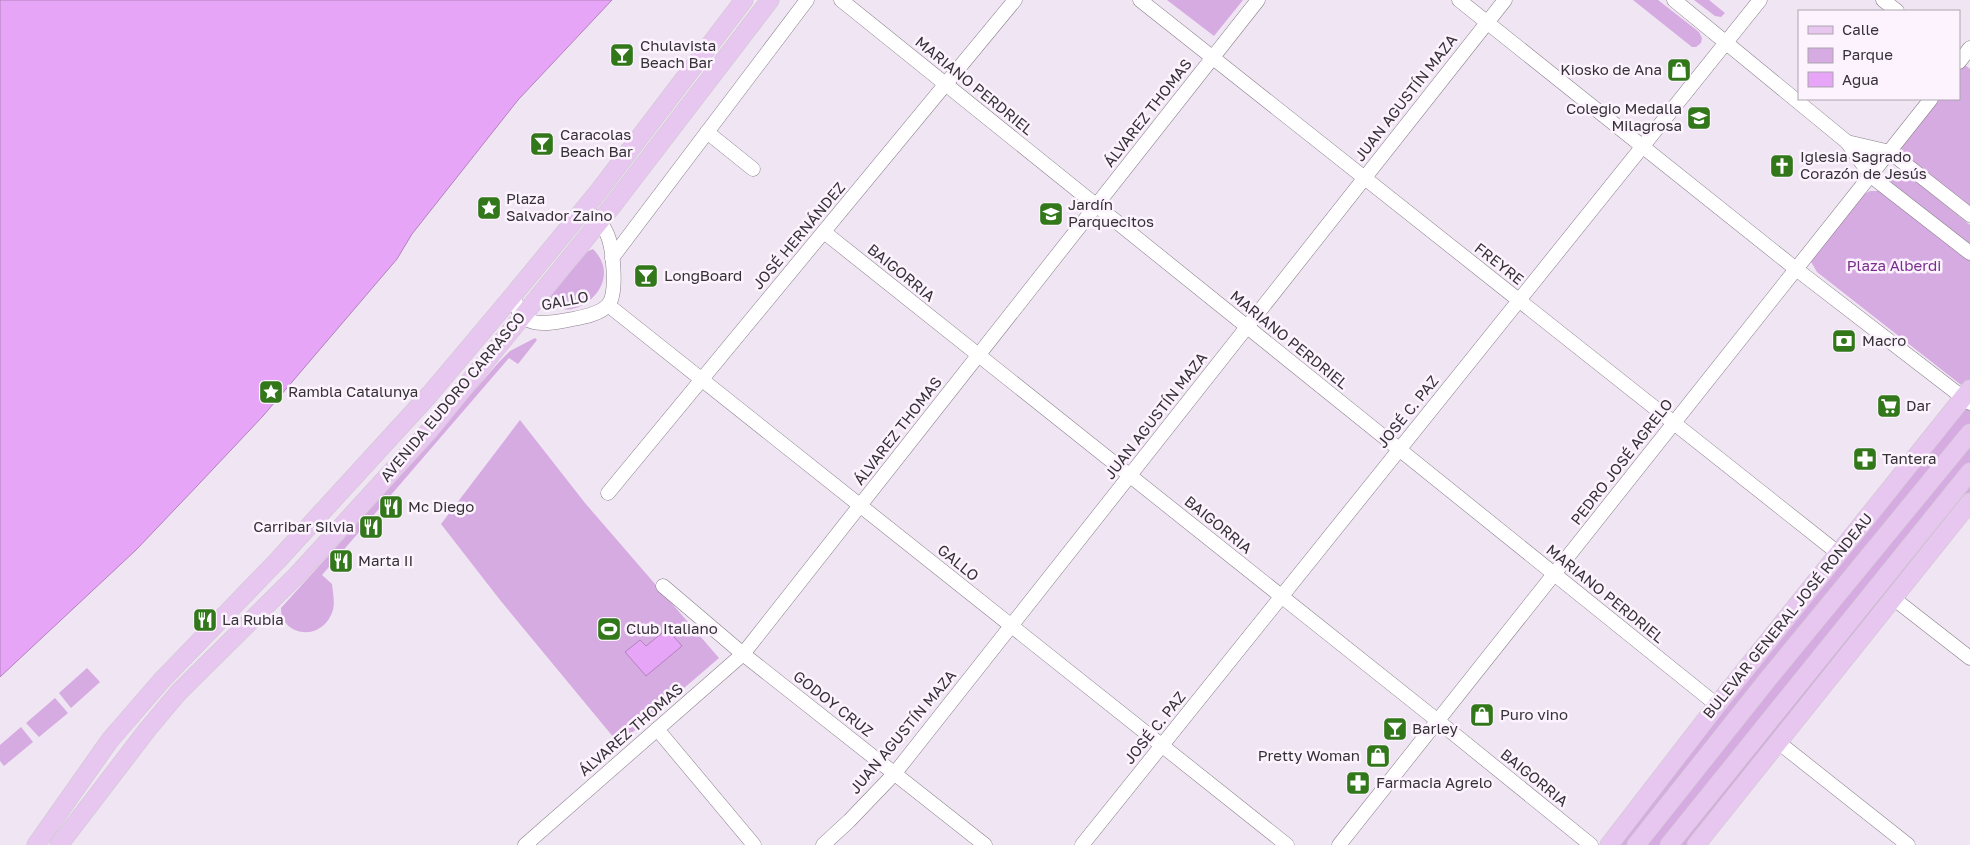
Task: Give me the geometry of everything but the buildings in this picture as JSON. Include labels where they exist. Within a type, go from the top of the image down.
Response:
[{"type":"main road","name":"AVENIDA EUDORO CARRASCO","points":[[36,845],[127,719],[278,560],[430,394],[515,293],[584,209],[744,0]]},
{"type":"main road","name":"AVENIDA EUDORO CARRASCO","points":[[59,845],[135,745],[178,693],[296,576],[422,438],[600,221],[770,0]]},
{"type":"main road","name":"BULEVAR GENERAL JOSÉ RONDEAU","points":[[1610,845],[1717,705],[1838,553],[1968,397]]},
{"type":"main road","name":"BULEVAR GENERAL JOSÉ RONDEAU","points":[[1636,845],[1768,679],[1970,434]]},
{"type":"main road","points":[[1669,845],[1970,472]]},
{"type":"main road","points":[[1696,845],[1970,502]]},
{"type":"main road","points":[[1859,610],[1918,568]]},
{"type":"main road","points":[[1682,750],[1768,679]]},
{"type":"street","points":[[612,258],[807,0]]},
{"type":"street","name":"MARIANO PERDRIEL","points":[[841,0],[1717,705]]},
{"type":"street","name":"JOSÉ HERNÁNDEZ","points":[[608,493],[1015,0]]},
{"type":"street","name":"FREYRE","points":[[1140,0],[1838,553]]},
{"type":"street","name":"ÁLVAREZ THOMAS","points":[[525,845],[743,654],[1258,0]]},
{"type":"street","points":[[1459,0],[1796,269],[1968,397]]},
{"type":"street","name":"JUAN AGUSTÍN MAZA","points":[[824,845],[850,821],[895,773],[1505,0]]},
{"type":"street","points":[[1674,0],[1847,142],[1871,176],[1970,253]]},
{"type":"street","name":"JOSÉ C. PAZ","points":[[1082,845],[1760,0]]},
{"type":"street","points":[[1883,0],[1897,10]]},
{"type":"street","points":[[1962,63],[1970,48]]},
{"type":"street","name":"PEDRO JOSÉ AGRELO","points":[[1339,845],[1930,100]]},
{"type":"street","points":[[707,132],[754,168]]},
{"type":"street","points":[[1847,142],[1890,152],[1970,215]]},
{"type":"street","points":[[584,209],[600,221]]},
{"type":"street","name":"GALLO","points":[[515,293],[515,300],[522,315],[533,322],[542,324],[584,317],[608,305],[614,292],[612,258],[607,234],[600,221]]},
{"type":"street","name":"BAIGORRIA","points":[[824,232],[1438,721],[1590,845]]},
{"type":"street","name":"GALLO","points":[[608,305],[1287,845]]},
{"type":"street","name":"GODOY CRUZ","points":[[663,586],[743,654],[986,845]]},
{"type":"street","points":[[1893,598],[1970,658]]},
{"type":"street","points":[[657,728],[754,845]]},
{"type":"street","points":[[1778,742],[1908,845]]},
{"type":"green space","points":[[1167,0],[1243,0],[1214,36]]},
{"type":"green space","points":[[1633,0],[1658,0],[1699,32],[1702,38],[1701,43],[1696,47],[1692,47]]},
{"type":"green space","points":[[1694,0],[1709,0],[1725,13],[1721,17],[1715,16]]},
{"type":"green space","points":[[1960,61],[1970,69],[1970,215],[1890,152],[1930,100],[1960,100]]},
{"type":"green space","points":[[1898,169],[1970,225],[1970,245],[1892,183],[1889,178]]},
{"type":"green space","name":"Plaza Alberdi","points":[[1870,191],[1879,191],[1970,259],[1970,382],[1965,388],[1817,272],[1810,260],[1861,196]]},
{"type":"green space","points":[[593,249],[602,263],[604,277],[599,290],[590,300],[579,307],[567,309],[556,307],[549,297],[588,251]]},
{"type":"green space","points":[[535,338],[537,340],[518,364],[509,358],[322,575],[332,584],[334,600],[333,611],[325,624],[309,632],[301,632],[287,624],[282,617],[281,608],[499,362],[510,351]]},
{"type":"green space","points":[[1970,389],[1970,502],[1696,845],[1609,845]]},
{"type":"green space","name":"Club Italiano","points":[[520,420],[585,503],[719,658],[619,744],[500,600],[441,524]]},
{"type":"green space","points":[[87,668],[100,682],[71,708],[59,693]]},
{"type":"green space","points":[[55,698],[68,713],[39,737],[26,723]]},
{"type":"green space","points":[[21,727],[33,742],[4,766],[0,761],[0,745]]},
{"type":"water","points":[[0,0],[612,0],[518,100],[412,234],[397,259],[263,416],[136,550],[0,677]]},
{"type":"water","points":[[667,629],[682,646],[646,676],[625,652],[640,640],[646,646]]},
{"type":"place","name":"Chulavista Beach Bar","points":[[622,55]]},
{"type":"place","name":"Kiosko de Ana","points":[[1679,70]]},
{"type":"place","name":"Colegio Medalla Milagrosa","points":[[1699,118]]},
{"type":"place","name":"Caracolas Beach Bar","points":[[542,144]]},
{"type":"place","name":"Iglesia Sagrado Corazón de Jesús","points":[[1782,166]]},
{"type":"place","name":"Plaza Salvador Zaino","points":[[489,208]]},
{"type":"place","name":"Jardín Parquecitos","points":[[1051,214]]},
{"type":"place","name":"LongBoard","points":[[646,276]]},
{"type":"place","name":"Macro","points":[[1844,341]]},
{"type":"place","name":"Rambla Catalunya","points":[[271,392]]},
{"type":"place","name":"Dar","points":[[1889,406]]},
{"type":"place","name":"Tantera","points":[[1865,459]]},
{"type":"place","name":"Mc Diego","points":[[391,507]]},
{"type":"place","name":"Carribar Silvia","points":[[371,527]]},
{"type":"place","name":"Marta II","points":[[341,561]]},
{"type":"place","name":"La Rubia","points":[[205,620]]},
{"type":"place","name":"Club Italiano","points":[[609,629]]},
{"type":"place","name":"Puro vino","points":[[1482,715]]},
{"type":"place","name":"Barley","points":[[1395,729]]},
{"type":"place","name":"Pretty Woman","points":[[1378,756]]},
{"type":"place","name":"Farmacia Agrelo","points":[[1358,783]]}]
